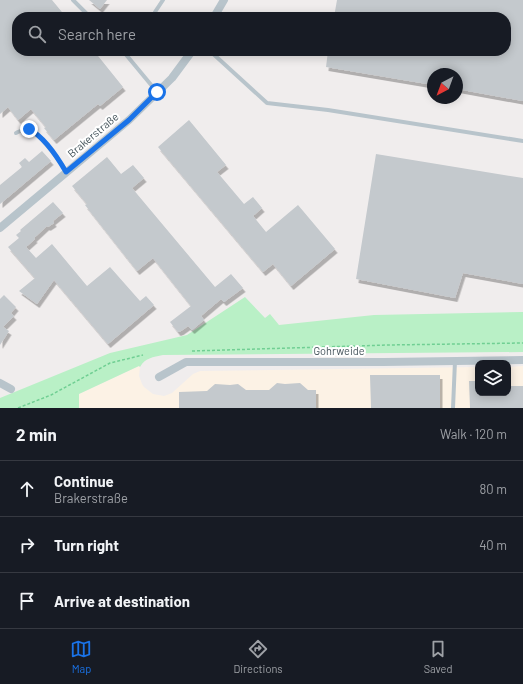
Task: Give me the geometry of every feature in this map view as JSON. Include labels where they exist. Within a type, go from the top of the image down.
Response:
[{"type":"street","points":[[217,12],[224,0]]},
{"type":"street","name":"Brakerstraße","points":[[0,228],[129,120],[172,78],[188,56]]},
{"type":"street","name":"Gohrweide","points":[[159,377],[186,362],[523,360]]},
{"type":"street","points":[[0,383],[11,390]]},
{"type":"lane","points":[[73,0],[85,12]]},
{"type":"lane","points":[[155,12],[163,0]]},
{"type":"lane","points":[[127,56],[157,92]]},
{"type":"lane","points":[[215,56],[267,103],[328,110],[523,141]]},
{"type":"lane","points":[[16,133],[29,129],[36,133],[58,159],[66,172]]},
{"type":"lane","points":[[453,408],[455,361]]},
{"type":"path","name":"Gohrweide","points":[[192,351],[388,345],[523,343]]},
{"type":"path","points":[[18,408],[51,395],[110,364],[143,355]]},
{"type":"shaded area","points":[[139,366],[139,376],[144,387],[153,394],[164,396],[172,393],[193,374],[200,371],[475,367],[475,396],[511,396],[511,367],[523,366],[523,408],[79,408],[79,394]]},
{"type":"green space","points":[[245,297],[265,318],[270,314],[279,325],[374,315],[523,312],[523,352],[163,355],[150,358],[140,367],[139,366],[79,394],[79,408],[0,408],[0,398],[110,353],[187,335]]},
{"type":"building","points":[[0,0],[52,0],[62,12],[12,12],[12,56],[98,56],[123,87],[100,106],[98,104],[54,140],[44,128],[46,127],[31,109],[18,120],[8,107],[0,114]]},
{"type":"building","points":[[89,0],[107,0],[100,9]]},
{"type":"building","points":[[337,0],[523,0],[523,101],[463,90],[463,68],[427,68],[427,84],[326,67],[327,56],[511,56],[511,12],[335,12]]},
{"type":"building","points":[[189,120],[226,165],[217,172],[244,204],[253,197],[262,208],[253,216],[266,232],[298,205],[335,249],[291,286],[273,264],[263,272],[158,147]]},
{"type":"building","points":[[42,151],[51,161],[0,204],[0,185],[22,167],[19,163],[25,158],[29,162]]},
{"type":"building","points":[[376,154],[523,178],[523,284],[463,273],[455,298],[356,279]]},
{"type":"building","points":[[107,157],[121,174],[133,165],[144,178],[132,188],[215,287],[231,274],[243,288],[224,302],[221,299],[201,316],[204,320],[192,330],[188,326],[178,332],[170,322],[191,306],[153,258],[137,271],[85,205],[87,204],[72,186]]},
{"type":"building","points":[[53,202],[63,213],[53,221],[54,223],[48,227],[47,226],[26,247],[36,258],[52,244],[87,286],[110,267],[140,301],[146,296],[154,305],[108,344],[54,280],[37,304],[19,291],[35,278],[8,247],[19,238],[16,235],[21,231],[20,230]]},
{"type":"building","points":[[4,295],[16,307],[11,313],[14,316],[3,327],[9,331],[0,345],[0,299]]},
{"type":"building","points":[[370,375],[440,375],[440,408],[371,408]]},
{"type":"building","points":[[469,381],[475,381],[475,396],[511,396],[511,386],[523,386],[523,408],[470,408]]},
{"type":"building","points":[[277,383],[300,383],[308,390],[316,390],[316,408],[179,408],[179,392],[207,391],[215,384],[238,384],[246,390],[269,390]]},
{"type":"route","points":[[29,129],[36,133],[58,159],[66,172],[129,120],[157,92]]}]
